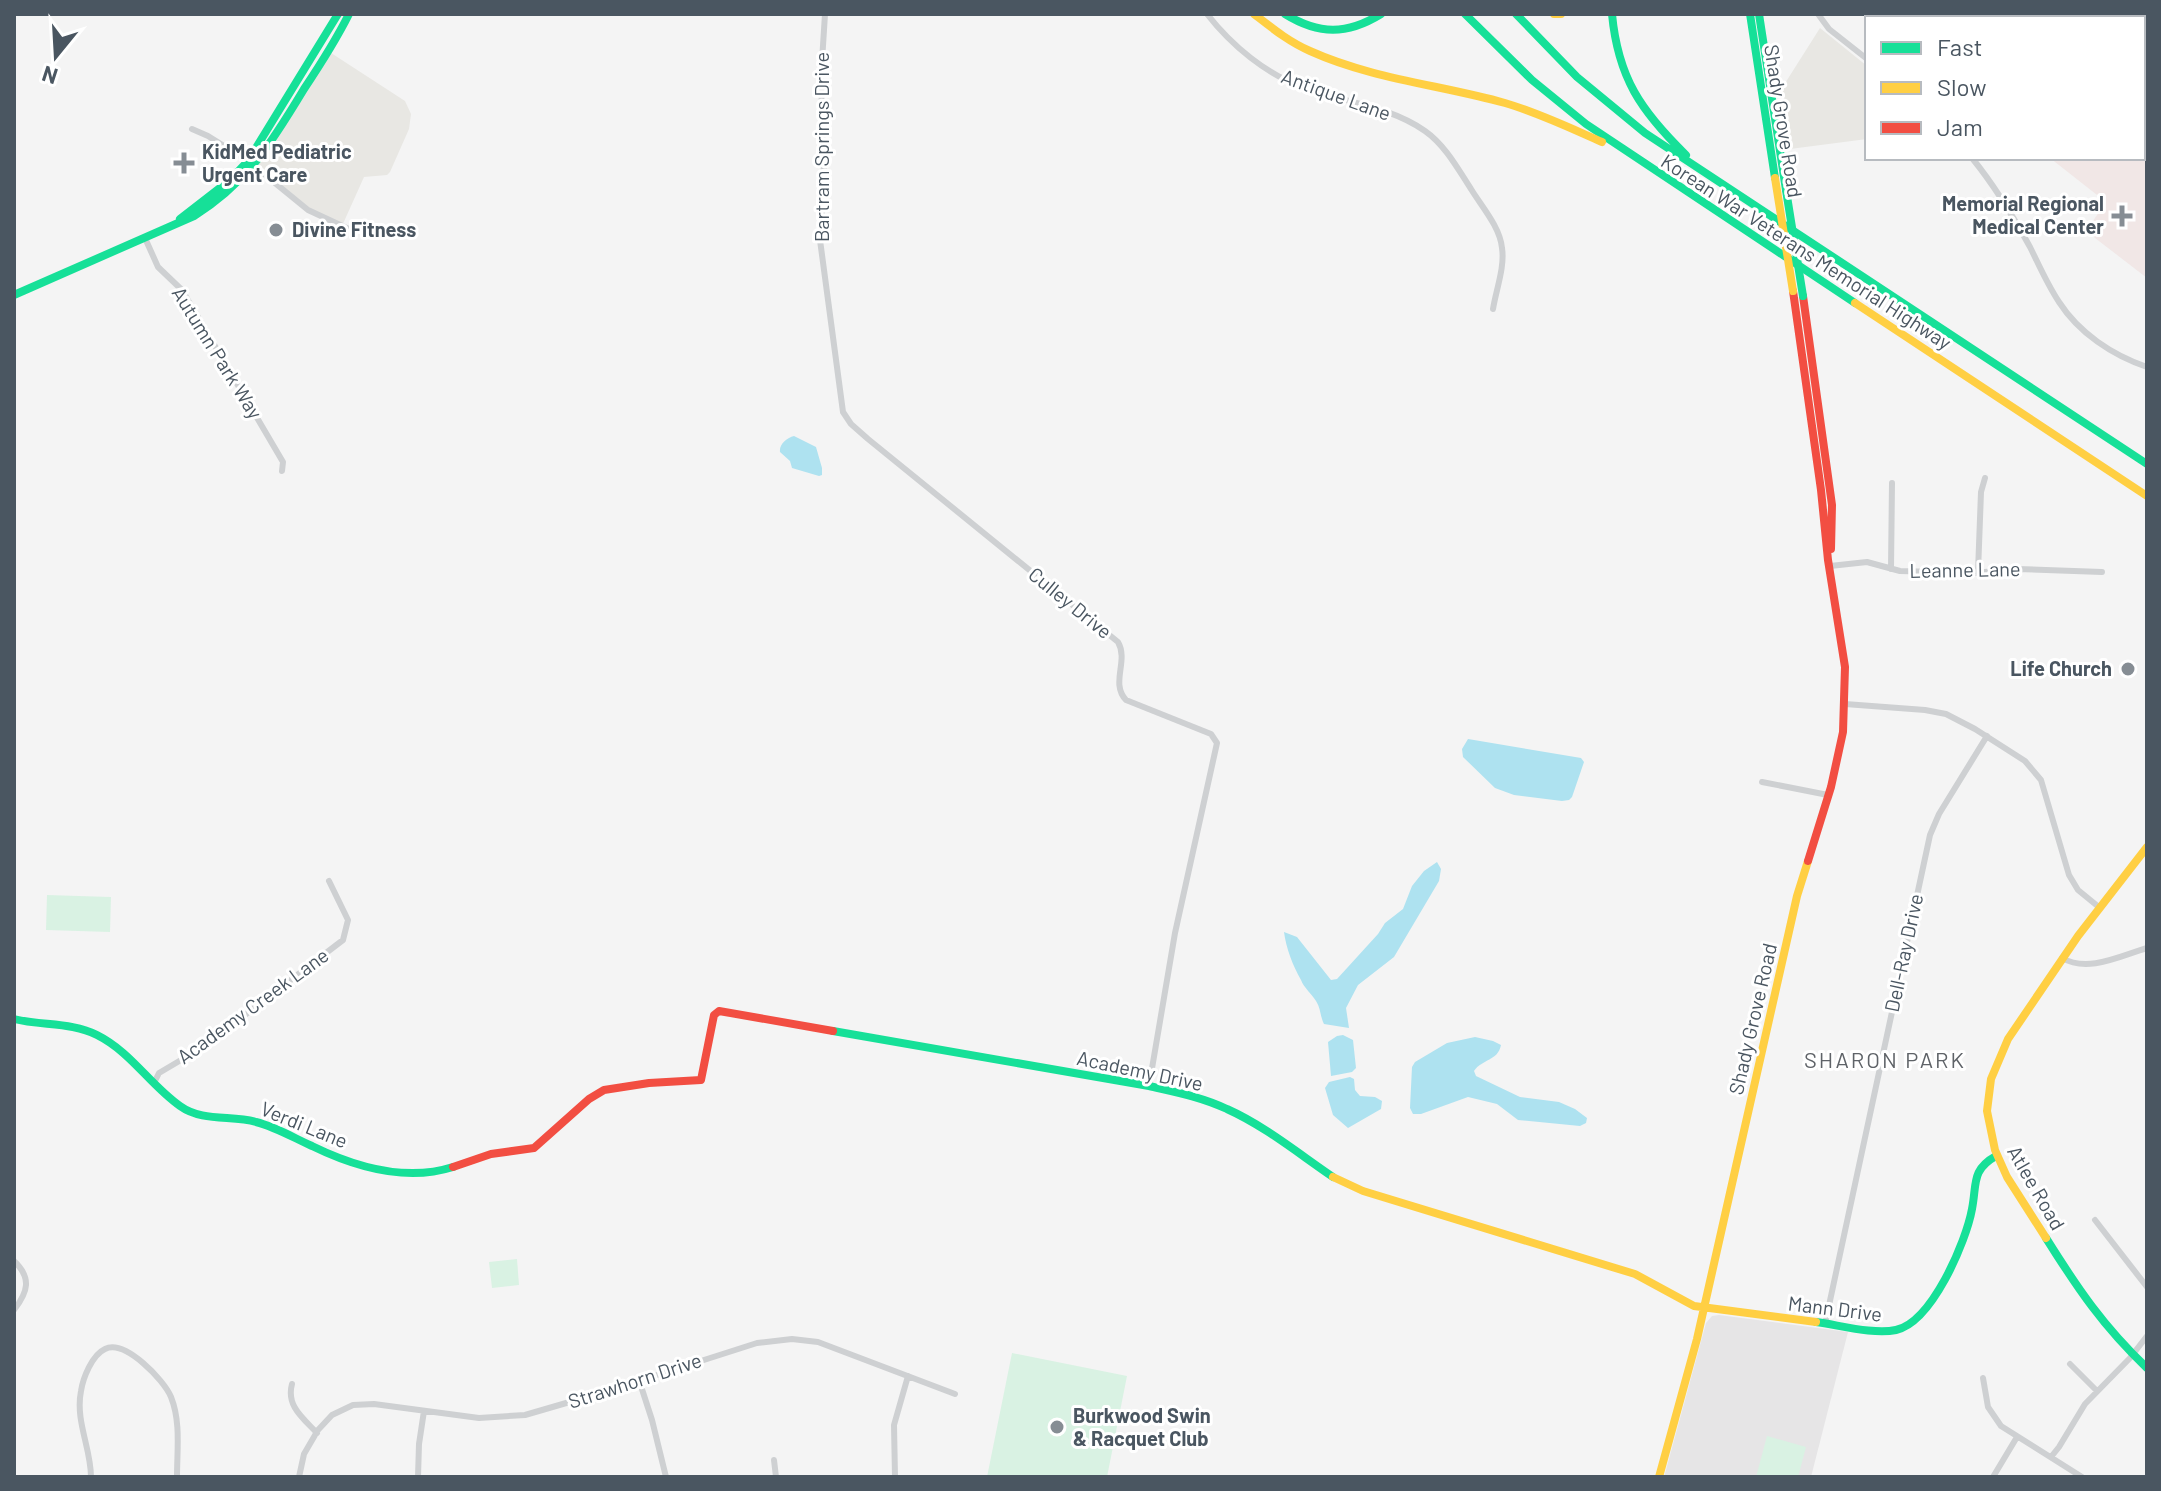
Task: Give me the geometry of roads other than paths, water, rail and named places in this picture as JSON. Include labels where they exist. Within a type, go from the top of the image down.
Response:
[{"type":"main road","points":[[14,295],[193,218],[235,187],[338,14]]},
{"type":"main road","points":[[251,163],[271,142],[349,14]]},
{"type":"main road","points":[[1254,14],[1284,38],[1328,59],[1506,103],[1555,121],[1627,154]]},
{"type":"main road","points":[[1285,14],[1309,27],[1336,31],[1361,25],[1381,14]]},
{"type":"main road","name":"Korean War Veterans Memorial Highway","points":[[1465,14],[1513,65],[1583,123],[2147,496]]},
{"type":"main road","name":"Korean War Veterans Memorial Highway","points":[[1516,14],[1558,59],[1645,133],[2147,464]]},
{"type":"main road","points":[[1554,14],[1561,14]]},
{"type":"main road","points":[[1612,14],[1619,60],[1634,93],[1663,133],[1705,173]]},
{"type":"main road","name":"Shady Grove Road","points":[[1659,1477],[1687,1376],[1797,896],[1841,746],[1845,704],[1845,667],[1830,566],[1832,505],[1793,291],[1750,14]]},
{"type":"main road","name":"Shady Grove Road","points":[[1759,14],[1803,296],[1811,386]]},
{"type":"main road","name":"Atlee Road","points":[[2147,847],[2062,958],[2016,1027],[1995,1067],[1987,1115],[1996,1156],[2003,1172],[2089,1305],[2147,1368]]},
{"type":"main road","name":"Academy Drive","points":[[589,1099],[608,1088],[701,1080],[714,1015],[719,1011],[1149,1086],[1200,1098],[1228,1109],[1357,1189],[1635,1274],[1673,1298],[1703,1308]]},
{"type":"main road","name":"Verdi Lane","points":[[14,1019],[79,1029],[97,1035],[114,1045],[190,1113],[261,1123],[332,1155],[412,1174],[436,1172],[493,1153],[522,1152],[534,1148],[589,1099]]},
{"type":"main road","name":"Mann Drive","points":[[1703,1308],[1890,1332],[1904,1329],[1919,1318],[1940,1289],[1965,1231],[1978,1171],[1996,1156]]},
{"type":"street","name":"Bartram Springs Drive","points":[[825,14],[821,73],[824,181],[820,225],[825,279]]},
{"type":"street","name":"Antique Lane","points":[[1207,14],[1248,56],[1292,83],[1390,113],[1433,137],[1466,182],[1501,241],[1503,252],[1493,309]]},
{"type":"street","points":[[1818,14],[1829,29],[1865,57]]},
{"type":"street","points":[[192,129],[251,163],[304,207],[351,230]]},
{"type":"street","points":[[1973,160],[2012,217],[2066,311],[2084,331],[2106,348],[2147,367]]},
{"type":"street","name":"Autumn Park Way","points":[[145,238],[158,267],[182,290],[211,337],[283,462],[282,471]]},
{"type":"street","name":"Culley Drive","points":[[825,279],[842,407],[851,424],[1118,642],[1123,656],[1118,688],[1126,700],[1211,734],[1216,739],[1217,746],[1175,933],[1149,1086]]},
{"type":"street","points":[[1978,572],[1981,492],[1985,478]]},
{"type":"street","points":[[1891,569],[1892,483]]},
{"type":"street","name":"Leanne Lane","points":[[1830,566],[1867,562],[1900,571],[2017,569],[2102,572]]},
{"type":"street","points":[[1845,704],[1937,712],[1957,718],[2025,761],[2037,773],[2069,875],[2078,890],[2100,908]]},
{"type":"street","name":"Dell-Ray Drive","points":[[1825,1324],[1930,835],[1939,814],[1987,736]]},
{"type":"street","points":[[1762,782],[1828,795]]},
{"type":"street","name":"Academy Creek Lane","points":[[154,1083],[159,1073],[203,1047],[343,940],[348,920],[329,881]]},
{"type":"street","points":[[2062,958],[2072,963],[2091,964],[2147,948]]},
{"type":"street","points":[[2095,1220],[2147,1287]]},
{"type":"street","points":[[14,1261],[24,1273],[26,1282],[22,1299],[14,1310]]},
{"type":"street","points":[[2051,1457],[2085,1404],[2133,1355],[2147,1336]]},
{"type":"street","name":"Strawhorn Drive","points":[[317,1433],[332,1415],[353,1405],[379,1404],[479,1418],[525,1415],[757,1343],[789,1339],[829,1345],[955,1394]]},
{"type":"street","points":[[91,1477],[80,1413],[82,1386],[88,1369],[101,1351],[113,1347],[156,1374],[171,1397],[177,1413],[177,1477]]},
{"type":"street","points":[[2070,1364],[2097,1391]]},
{"type":"street","points":[[895,1477],[894,1425],[908,1376]]},
{"type":"street","points":[[1983,1378],[1985,1400],[1990,1413],[2001,1426],[2082,1477]]},
{"type":"street","points":[[639,1380],[666,1477]]},
{"type":"street","points":[[292,1384],[289,1395],[292,1405],[317,1433],[304,1454],[299,1477]]},
{"type":"street","points":[[418,1477],[424,1411]]},
{"type":"street","points":[[1993,1477],[2017,1437]]},
{"type":"street","points":[[774,1460],[776,1477]]},
{"type":"water","points":[[794,436],[816,447],[822,475],[792,468],[790,461],[780,452],[784,442]]},
{"type":"water","points":[[1468,739],[1581,758],[1584,762],[1572,797],[1562,801],[1514,795],[1495,788],[1463,757],[1462,749]]},
{"type":"water","points":[[1437,862],[1441,869],[1439,881],[1394,957],[1358,985],[1346,1008],[1349,1028],[1324,1024],[1318,1004],[1302,983],[1293,963],[1284,932],[1297,937],[1331,980],[1337,979],[1385,923],[1403,909],[1412,886],[1424,871]]},
{"type":"water","points":[[1343,1035],[1353,1040],[1356,1068],[1352,1072],[1331,1076],[1328,1042]]},
{"type":"water","points":[[1475,1037],[1501,1045],[1497,1054],[1474,1071],[1476,1076],[1520,1097],[1559,1102],[1587,1118],[1586,1123],[1580,1126],[1518,1120],[1497,1104],[1468,1097],[1413,1114],[1410,1108],[1412,1067],[1415,1062],[1447,1043]]},
{"type":"water","points":[[1350,1077],[1354,1079],[1355,1090],[1360,1096],[1382,1101],[1381,1109],[1348,1128],[1333,1115],[1325,1088],[1329,1082]]},
{"type":"place","name":"KidMed Pediatric Urgent Care","points":[[184,163]]},
{"type":"place","name":"Memorial Regional Medical Center","points":[[2122,216]]},
{"type":"place","name":"Divine Fitness","points":[[276,230]]},
{"type":"place","name":"Life Church","points":[[2128,669]]},
{"type":"place","name":"Burkwood Swin & Racquet Club","points":[[1057,1427]]},
{"type":"district","name":"SHARON PARK","points":[[1885,1060]]}]
